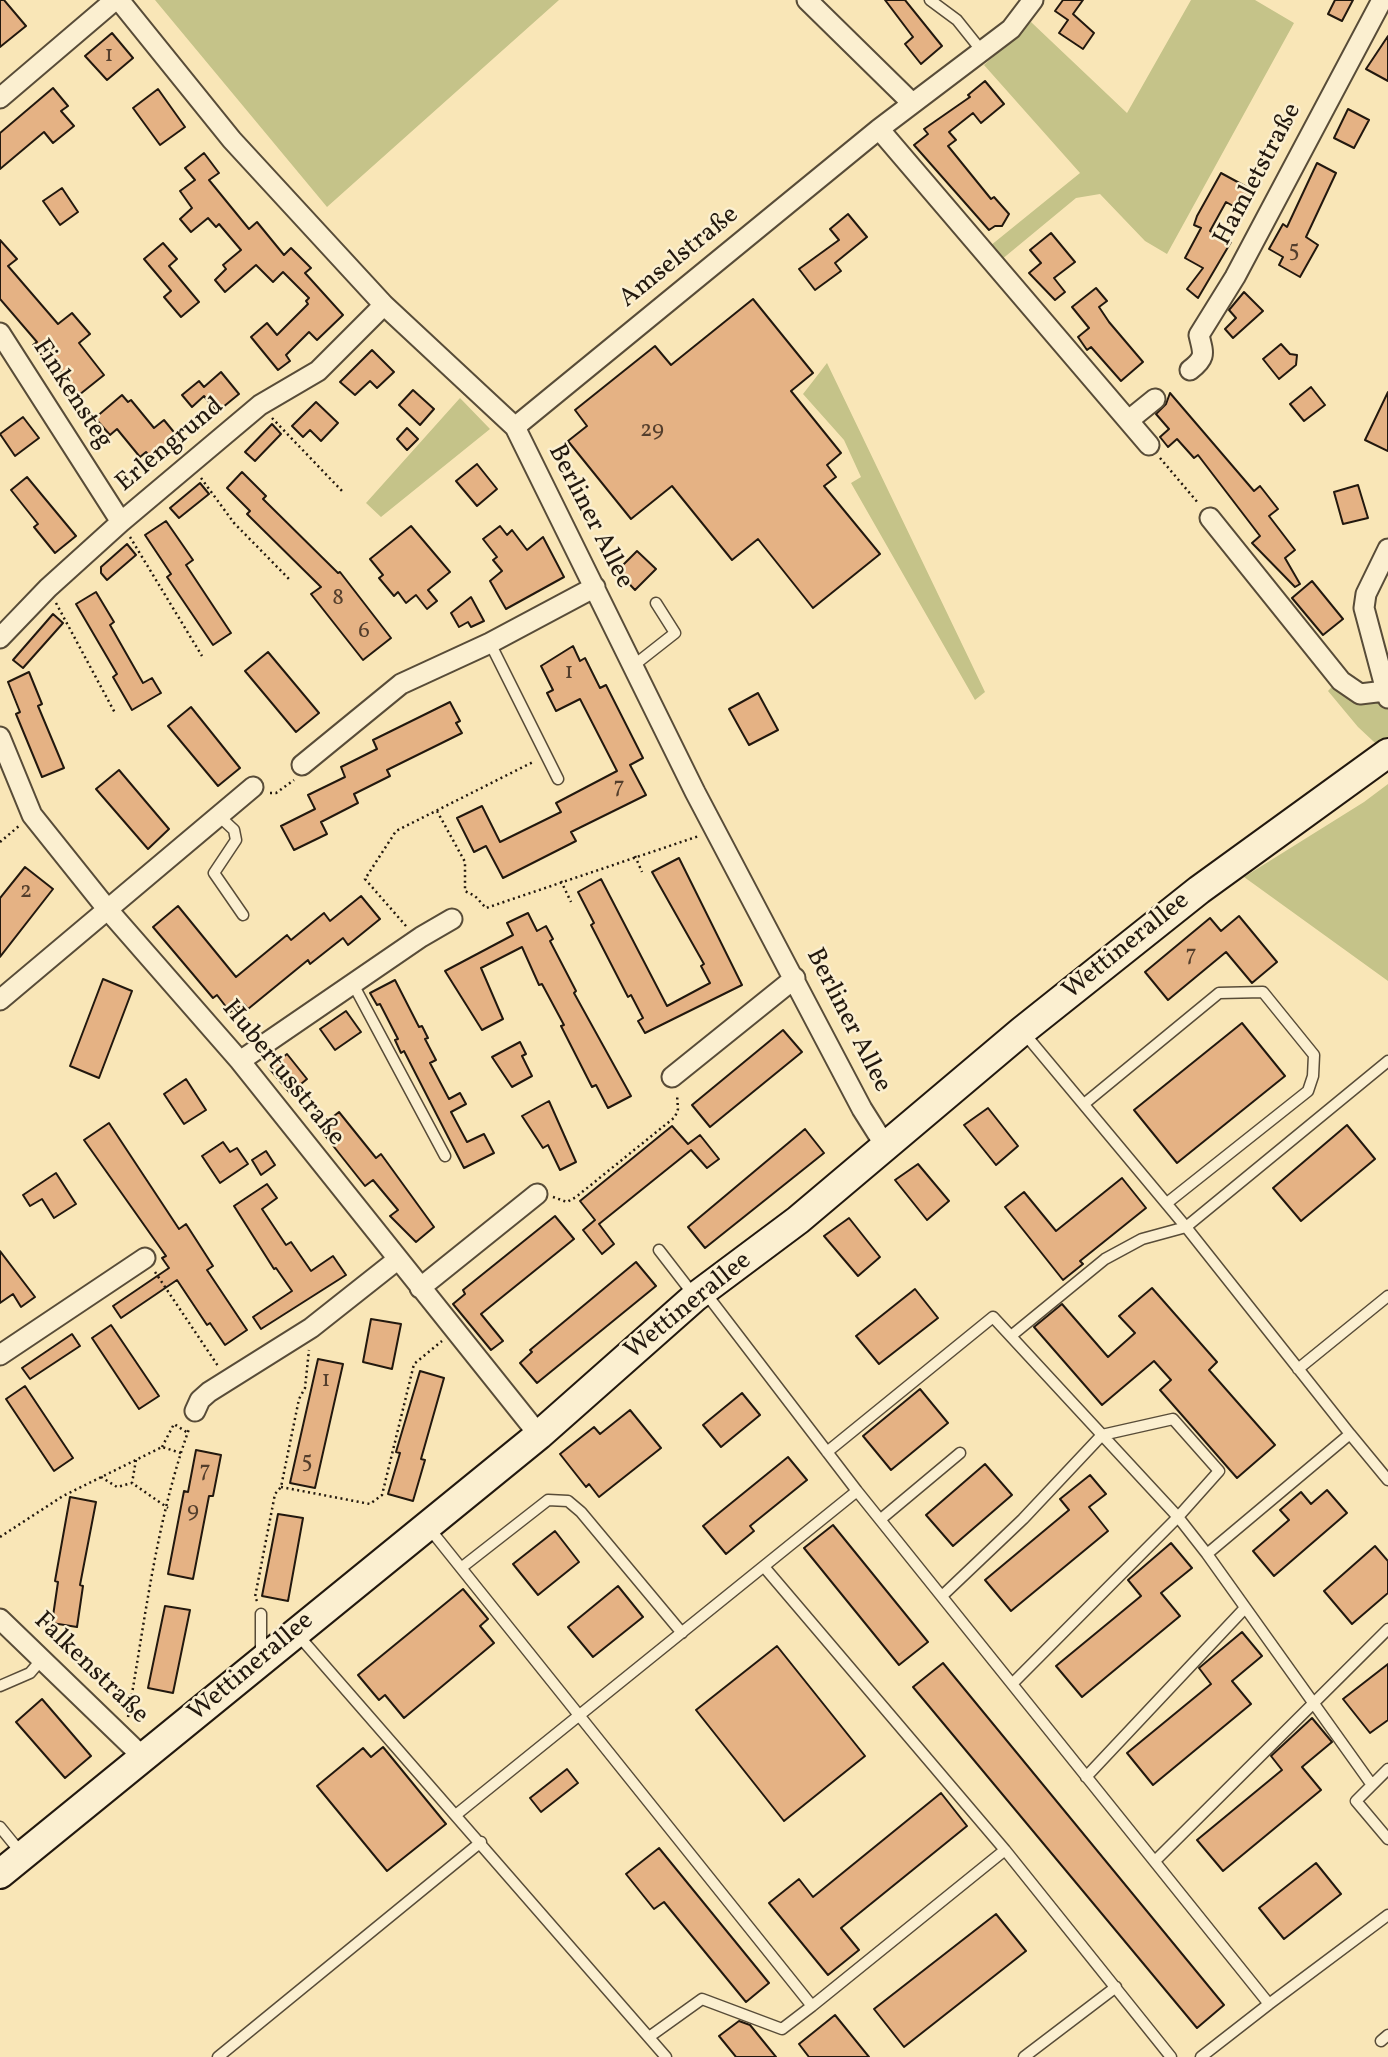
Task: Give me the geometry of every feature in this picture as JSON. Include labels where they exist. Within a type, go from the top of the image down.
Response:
[{"type":"street","points":[[0,98],[117,0]]},
{"type":"street","name":"Berliner Allee","points":[[117,0],[232,140],[384,304],[515,427],[716,831],[862,1109],[886,1147]]},
{"type":"street","points":[[807,0],[912,103]]},
{"type":"street","name":"Amselstraße","points":[[515,427],[879,129],[1011,29],[1033,0]]},
{"type":"street","name":"Hamletstraße","points":[[1190,370],[1203,358],[1204,347],[1199,335],[1203,324],[1235,277],[1382,0]]},
{"type":"street","points":[[879,129],[1149,444]]},
{"type":"street","name":"Erlengrund","points":[[0,638],[48,588],[121,522],[260,405],[318,371],[384,304]]},
{"type":"street","name":"Finkensteg","points":[[0,332],[121,522]]},
{"type":"street","points":[[1129,420],[1155,399]]},
{"type":"street","points":[[1210,518],[1340,681],[1360,694],[1386,694],[1364,608],[1366,594],[1388,550]]},
{"type":"street","points":[[297,773],[401,684],[490,643],[595,587]]},
{"type":"street","name":"Hubertusstraße","points":[[0,737],[32,815],[108,910],[240,1061],[539,1435]]},
{"type":"street","name":"Wettinerallee","points":[[0,1874],[539,1435],[700,1294],[886,1147],[1022,1031],[1199,890],[1388,753]]},
{"type":"street","points":[[0,1000],[253,787]]},
{"type":"street","points":[[240,1061],[417,939],[452,919]]},
{"type":"street","points":[[672,1077],[795,978]]},
{"type":"street","points":[[420,1288],[537,1194]]},
{"type":"street","points":[[0,1355],[145,1258]]},
{"type":"street","points":[[195,1412],[200,1400],[311,1328],[397,1260]]},
{"type":"street","name":"Falkenstraße","points":[[0,1619],[144,1758]]},
{"type":"lane","points":[[930,0],[957,20],[981,50]]},
{"type":"lane","points":[[634,666],[675,633],[656,603]]},
{"type":"lane","points":[[490,643],[558,779]]},
{"type":"lane","points":[[219,816],[234,830],[236,839],[214,873],[243,915]]},
{"type":"lane","points":[[353,984],[445,1156]]},
{"type":"lane","points":[[1084,1104],[1219,993],[1263,992],[1314,1055],[1314,1076],[1308,1091],[1167,1203]]},
{"type":"lane","points":[[1022,1031],[1167,1203],[1388,1480]]},
{"type":"lane","points":[[1011,1336],[1105,1259],[1142,1239],[1186,1227],[1388,1061]]},
{"type":"lane","points":[[659,1250],[700,1294],[1269,2004]]},
{"type":"lane","points":[[1298,1369],[1388,1296]]},
{"type":"lane","points":[[827,1452],[993,1317],[1178,1517],[1315,1702],[1372,1785]]},
{"type":"lane","points":[[942,1596],[1024,1519],[1102,1435],[1173,1419],[1219,1471],[1178,1517],[1013,1684]]},
{"type":"lane","points":[[1207,1554],[1350,1434]]},
{"type":"lane","points":[[881,1519],[960,1453]]},
{"type":"lane","points":[[457,1814],[578,1714],[765,1568],[857,1491]]},
{"type":"lane","points":[[461,1568],[548,1500],[568,1501],[581,1512],[682,1633]]},
{"type":"lane","points":[[426,1525],[812,2006]]},
{"type":"lane","points":[[765,1568],[1005,1850],[1171,2057]]},
{"type":"lane","points":[[1086,1777],[1245,1608]]},
{"type":"lane","points":[[261,1614],[262,1660]]},
{"type":"lane","points":[[1155,1861],[1388,1629]]},
{"type":"lane","points":[[295,1632],[457,1814],[666,2057]]},
{"type":"lane","points":[[0,1686],[30,1673],[42,1659]]},
{"type":"lane","points":[[1388,1769],[1356,1801],[1388,1839]]},
{"type":"lane","points":[[0,1827],[23,1855]]},
{"type":"lane","points":[[218,2057],[481,1842]]},
{"type":"lane","points":[[649,2037],[702,1999],[782,2029],[1005,1850]]},
{"type":"lane","points":[[1201,2057],[1388,1915]]},
{"type":"lane","points":[[1024,2057],[1116,1987]]},
{"type":"path","points":[[260,405],[342,491]]},
{"type":"path","points":[[1149,444],[1210,518]]},
{"type":"path","points":[[191,464],[234,523],[291,581]]},
{"type":"path","points":[[121,522],[202,656]]},
{"type":"path","points":[[48,588],[115,713]]},
{"type":"path","points":[[417,939],[365,878],[396,831],[546,756]]},
{"type":"path","points":[[287,786],[297,773]]},
{"type":"path","points":[[437,811],[465,863],[465,891],[475,896],[486,908],[716,831]]},
{"type":"path","points":[[0,842],[32,815]]},
{"type":"path","points":[[635,856],[642,872]]},
{"type":"path","points":[[561,881],[571,902]]},
{"type":"path","points":[[537,1194],[545,1193],[560,1201],[576,1197],[675,1117],[677,1096],[670,1082],[672,1077]]},
{"type":"path","points":[[145,1258],[228,1380]]},
{"type":"path","points":[[261,1614],[255,1597],[275,1494],[281,1488],[299,1399],[305,1388],[311,1328]]},
{"type":"path","points":[[281,1488],[370,1504],[382,1495],[414,1364],[455,1331]]},
{"type":"path","points":[[124,1737],[168,1508],[181,1452],[195,1412]]},
{"type":"path","points":[[0,1537],[64,1496],[162,1447],[174,1424],[188,1433]]},
{"type":"path","points":[[162,1447],[181,1452]]},
{"type":"path","points":[[132,1483],[136,1460]]},
{"type":"path","points":[[101,1477],[117,1487],[132,1483],[168,1508]]},
{"type":"shaded area","points":[[155,0],[559,0],[327,207]]},
{"type":"shaded area","points":[[1191,0],[1255,0],[1294,23],[1167,254],[1145,241],[1100,194],[1076,198],[1001,260],[990,246],[1080,173],[984,65],[1031,22],[1127,113]]},
{"type":"shaded area","points":[[827,363],[985,692],[975,700],[851,483],[861,477],[844,440],[803,394]]},
{"type":"shaded area","points":[[460,398],[490,429],[381,517],[366,503]]},
{"type":"shaded area","points":[[1342,676],[1388,690],[1388,755],[1358,727],[1328,691]]},
{"type":"shaded area","points":[[1388,784],[1388,981],[1244,877],[1364,802]]},
{"type":"building","points":[[0,0],[4,0],[26,26],[0,47]]},
{"type":"building","points":[[885,0],[905,0],[942,46],[921,64],[905,44],[913,37]]},
{"type":"building","points":[[1063,0],[1083,0],[1073,14],[1094,33],[1083,49],[1059,33],[1068,20],[1055,11]]},
{"type":"building","points":[[1335,0],[1353,0],[1342,21],[1328,14]]},
{"type":"building","points":[[112,33],[133,58],[107,80],[85,56]]},
{"type":"building","points":[[1388,36],[1388,81],[1366,69]]},
{"type":"building","points":[[985,81],[1004,104],[981,123],[973,113],[949,132],[956,140],[948,146],[991,199],[994,197],[1009,214],[1002,226],[989,230],[914,145],[928,134],[924,129],[970,97],[968,95]]},
{"type":"building","points":[[53,88],[68,106],[61,111],[74,126],[53,143],[44,132],[0,169],[0,133]]},
{"type":"building","points":[[158,89],[185,127],[160,145],[133,108]]},
{"type":"building","points":[[1348,109],[1369,120],[1354,148],[1334,138]]},
{"type":"building","points":[[204,153],[219,173],[209,180],[249,229],[257,222],[284,255],[291,248],[311,268],[305,273],[343,315],[317,340],[309,332],[286,355],[290,361],[278,370],[251,337],[267,323],[277,335],[308,304],[306,301],[309,298],[283,272],[273,282],[256,265],[225,292],[215,280],[226,269],[223,265],[241,250],[219,224],[216,227],[208,218],[191,232],[180,219],[192,208],[180,191],[195,180],[185,168]]},
{"type":"building","points":[[1317,163],[1336,173],[1306,237],[1318,245],[1300,277],[1279,265],[1283,257],[1269,249],[1283,224],[1287,227]]},
{"type":"building","points":[[1221,173],[1256,192],[1244,212],[1226,202],[1210,231],[1231,242],[1198,298],[1187,289],[1203,268],[1185,258],[1201,228],[1194,225],[1197,216]]},
{"type":"building","points":[[62,188],[78,212],[60,225],[43,201]]},
{"type":"building","points":[[848,214],[867,237],[835,263],[841,271],[815,290],[799,269],[839,240],[830,229]]},
{"type":"building","points":[[1051,233],[1075,262],[1054,278],[1065,292],[1055,300],[1029,273],[1041,263],[1030,250]]},
{"type":"building","points":[[0,240],[17,259],[8,266],[58,324],[72,313],[90,334],[79,343],[104,375],[79,395],[54,363],[51,366],[33,345],[37,342],[0,299]]},
{"type":"building","points":[[163,243],[177,259],[169,266],[199,302],[181,317],[164,297],[171,291],[144,259]]},
{"type":"building","points":[[1096,288],[1107,301],[1099,307],[1143,362],[1121,381],[1091,347],[1087,350],[1078,337],[1089,328],[1072,307]]},
{"type":"building","points":[[1244,292],[1263,311],[1233,338],[1225,329],[1236,318],[1229,310]]},
{"type":"building","points":[[753,299],[813,373],[791,391],[841,453],[827,465],[836,477],[824,486],[880,554],[813,608],[758,539],[732,560],[672,486],[631,519],[568,441],[587,426],[575,410],[655,346],[671,365]]},
{"type":"building","points":[[1281,344],[1290,354],[1297,355],[1296,365],[1279,379],[1263,359]]},
{"type":"building","points":[[372,350],[394,372],[377,388],[370,381],[355,395],[340,382]]},
{"type":"building","points":[[221,372],[239,394],[217,412],[204,396],[192,407],[182,395],[199,381],[204,387]]},
{"type":"building","points":[[1311,387],[1325,405],[1304,421],[1290,404]]},
{"type":"building","points":[[413,390],[434,409],[420,425],[399,405]]},
{"type":"building","points":[[1388,392],[1388,451],[1365,440]]},
{"type":"building","points":[[1170,393],[1254,491],[1260,486],[1278,509],[1269,516],[1295,550],[1285,558],[1300,584],[1295,587],[1252,543],[1260,536],[1198,455],[1194,458],[1177,439],[1168,447],[1160,437],[1169,429],[1156,414],[1166,404]]},
{"type":"building","points":[[122,395],[128,402],[131,400],[154,428],[164,420],[182,442],[156,464],[146,452],[140,457],[117,429],[110,435],[95,418]]},
{"type":"building","points":[[316,402],[338,423],[321,441],[310,430],[303,437],[292,426]]},
{"type":"building","points":[[23,417],[39,438],[15,456],[0,434]]},
{"type":"building","points":[[272,424],[281,434],[255,461],[245,452]]},
{"type":"building","points":[[407,428],[418,439],[407,450],[397,439]]},
{"type":"building","points":[[477,464],[497,489],[477,506],[456,481]]},
{"type":"building","points":[[242,472],[266,496],[263,499],[338,573],[340,572],[391,638],[363,660],[311,594],[321,587],[247,514],[250,511],[227,488]]},
{"type":"building","points":[[27,477],[76,536],[55,553],[34,527],[38,524],[11,490]]},
{"type":"building","points":[[200,483],[209,494],[179,518],[170,508]]},
{"type":"building","points":[[1358,485],[1368,518],[1343,524],[1334,492]]},
{"type":"building","points":[[166,521],[193,560],[186,565],[231,633],[213,645],[167,577],[171,574],[145,535]]},
{"type":"building","points":[[411,526],[450,572],[428,590],[437,601],[427,609],[416,595],[406,603],[398,592],[394,596],[379,578],[383,575],[370,559]]},
{"type":"building","points":[[500,526],[507,535],[512,530],[527,550],[543,537],[564,577],[506,609],[490,581],[502,571],[493,560],[497,557],[483,539]]},
{"type":"building","points":[[127,544],[136,555],[107,580],[101,573],[101,567]]},
{"type":"building","points":[[637,551],[656,569],[635,590],[617,571]]},
{"type":"building","points":[[1312,581],[1343,619],[1323,635],[1292,598]]},
{"type":"building","points":[[96,592],[114,622],[110,625],[143,683],[152,678],[161,693],[132,710],[113,677],[117,674],[76,604]]},
{"type":"building","points":[[471,597],[484,621],[471,627],[468,622],[459,627],[451,613]]},
{"type":"building","points":[[53,614],[63,623],[23,668],[13,660]]},
{"type":"building","points":[[573,646],[580,661],[585,658],[600,688],[606,685],[643,758],[630,765],[646,795],[571,832],[576,841],[503,878],[486,846],[474,852],[457,818],[482,806],[500,842],[561,812],[556,803],[617,771],[580,699],[556,711],[547,693],[553,690],[541,666]]},
{"type":"building","points":[[268,652],[319,713],[296,732],[245,671]]},
{"type":"building","points":[[29,672],[42,704],[38,706],[64,768],[42,777],[16,714],[20,712],[8,682]]},
{"type":"building","points":[[758,693],[778,730],[749,745],[729,709]]},
{"type":"building","points":[[450,702],[460,721],[456,723],[462,733],[387,770],[390,776],[354,794],[358,803],[321,822],[327,834],[294,850],[281,826],[315,809],[308,795],[345,777],[341,767],[377,749],[373,740]]},
{"type":"building","points":[[191,707],[240,768],[218,786],[168,726]]},
{"type":"building","points":[[119,770],[169,829],[148,849],[96,789]]},
{"type":"building","points":[[679,858],[742,985],[645,1033],[638,1021],[643,1018],[631,995],[628,997],[591,925],[594,923],[578,892],[601,879],[667,1006],[710,983],[701,966],[704,964],[652,872]]},
{"type":"building","points":[[25,867],[53,889],[0,957],[0,898]]},
{"type":"building","points":[[361,896],[380,919],[348,945],[343,938],[310,964],[308,960],[248,1009],[244,1004],[230,1012],[217,995],[213,998],[153,927],[178,906],[236,977],[287,935],[291,940],[324,913],[330,921]]},
{"type":"building","points":[[528,913],[537,931],[546,926],[553,939],[550,941],[576,991],[574,993],[631,1096],[608,1108],[596,1085],[592,1087],[561,1026],[564,1025],[542,984],[539,985],[522,947],[481,968],[503,1019],[482,1030],[445,971],[513,935],[507,923]]},
{"type":"building","points":[[1239,916],[1277,962],[1252,983],[1226,952],[1168,1000],[1145,972],[1210,918],[1221,931]]},
{"type":"building","points":[[103,979],[132,991],[99,1078],[70,1066]]},
{"type":"building","points":[[395,980],[419,1027],[422,1026],[428,1038],[425,1039],[436,1060],[430,1063],[449,1099],[460,1093],[466,1104],[451,1112],[467,1142],[484,1134],[494,1153],[464,1168],[404,1051],[401,1053],[395,1040],[398,1039],[380,1004],[377,1005],[370,993]]},
{"type":"building","points":[[346,1011],[361,1032],[335,1050],[320,1029]]},
{"type":"building","points":[[1242,1023],[1285,1076],[1177,1163],[1134,1110]]},
{"type":"building","points":[[783,1030],[802,1052],[710,1127],[692,1105]]},
{"type":"building","points":[[520,1042],[526,1054],[522,1056],[532,1076],[512,1087],[492,1057]]},
{"type":"building","points":[[287,1054],[307,1079],[290,1093],[269,1068]]},
{"type":"building","points":[[186,1079],[206,1110],[184,1124],[164,1094]]},
{"type":"building","points":[[549,1101],[576,1162],[560,1170],[548,1145],[543,1148],[522,1116]]},
{"type":"building","points":[[988,1108],[1018,1146],[996,1165],[964,1125]]},
{"type":"building","points":[[339,1112],[376,1158],[381,1154],[434,1227],[416,1242],[390,1216],[398,1210],[373,1180],[365,1186],[319,1128]]},
{"type":"building","points":[[109,1123],[179,1229],[186,1224],[213,1266],[207,1270],[247,1330],[225,1345],[210,1323],[207,1325],[177,1280],[121,1318],[113,1306],[169,1268],[162,1258],[166,1256],[84,1140]]},
{"type":"building","points":[[1347,1125],[1375,1159],[1301,1221],[1273,1188]]},
{"type":"building","points":[[672,1126],[688,1144],[700,1135],[719,1159],[707,1168],[691,1150],[599,1224],[614,1244],[602,1254],[583,1230],[595,1220],[580,1201]]},
{"type":"building","points":[[805,1129],[824,1153],[705,1248],[688,1227]]},
{"type":"building","points":[[223,1142],[230,1152],[237,1148],[248,1164],[220,1183],[202,1156]]},
{"type":"building","points":[[266,1151],[275,1165],[261,1175],[252,1160]]},
{"type":"building","points":[[918,1164],[949,1201],[927,1220],[895,1180]]},
{"type":"building","points":[[56,1173],[76,1204],[54,1218],[42,1199],[30,1206],[23,1195]]},
{"type":"building","points":[[1122,1178],[1146,1208],[1080,1261],[1083,1264],[1063,1280],[1005,1207],[1024,1192],[1056,1231]]},
{"type":"building","points":[[267,1184],[277,1198],[262,1209],[286,1245],[291,1242],[311,1271],[333,1256],[346,1275],[261,1329],[253,1317],[292,1291],[276,1268],[274,1269],[234,1206]]},
{"type":"building","points":[[555,1216],[574,1239],[481,1314],[503,1341],[491,1350],[453,1304],[465,1294],[463,1290]]},
{"type":"building","points":[[849,1218],[880,1257],[858,1276],[824,1236]]},
{"type":"building","points":[[0,1251],[35,1297],[21,1307],[13,1294],[0,1303]]},
{"type":"building","points":[[636,1262],[656,1286],[537,1383],[520,1363],[532,1352],[530,1350]]},
{"type":"building","points":[[1152,1288],[1217,1362],[1209,1370],[1275,1445],[1237,1478],[1160,1390],[1171,1380],[1154,1361],[1102,1405],[1034,1327],[1062,1304],[1108,1357],[1135,1333],[1119,1316]]},
{"type":"building","points":[[915,1289],[938,1318],[879,1364],[856,1336]]},
{"type":"building","points":[[371,1319],[401,1324],[392,1369],[363,1362]]},
{"type":"building","points":[[111,1325],[159,1396],[139,1409],[92,1338]]},
{"type":"building","points":[[72,1334],[80,1346],[30,1379],[22,1368]]},
{"type":"building","points":[[318,1359],[343,1364],[315,1488],[290,1483]]},
{"type":"building","points":[[420,1371],[444,1378],[421,1459],[425,1460],[413,1501],[388,1494],[400,1453],[396,1452]]},
{"type":"building","points":[[25,1386],[73,1458],[54,1471],[6,1399]]},
{"type":"building","points":[[920,1389],[948,1423],[891,1470],[863,1436]]},
{"type":"building","points":[[742,1393],[760,1415],[721,1447],[703,1425]]},
{"type":"building","points":[[630,1410],[661,1448],[599,1497],[589,1484],[586,1487],[560,1454],[594,1427],[600,1434]]},
{"type":"building","points":[[196,1450],[221,1455],[213,1496],[209,1496],[193,1579],[168,1574],[184,1491],[188,1492]]},
{"type":"building","points":[[788,1457],[807,1480],[750,1526],[754,1531],[726,1554],[703,1526]]},
{"type":"building","points":[[985,1464],[1012,1495],[953,1546],[926,1515]]},
{"type":"building","points":[[1090,1475],[1106,1494],[1089,1507],[1108,1531],[1011,1611],[985,1580],[1069,1510],[1060,1499]]},
{"type":"building","points":[[1327,1490],[1347,1513],[1274,1576],[1253,1551],[1289,1520],[1280,1510],[1301,1492],[1311,1504]]},
{"type":"building","points":[[70,1497],[96,1502],[80,1585],[83,1586],[77,1627],[52,1623],[58,1582],[55,1581]]},
{"type":"building","points":[[278,1514],[303,1518],[288,1601],[262,1596]]},
{"type":"building","points":[[833,1525],[928,1642],[899,1665],[804,1548]]},
{"type":"building","points":[[555,1531],[579,1562],[538,1595],[513,1564]]},
{"type":"building","points":[[1171,1543],[1192,1568],[1161,1593],[1180,1616],[1082,1697],[1056,1666],[1141,1596],[1128,1580]]},
{"type":"building","points":[[1375,1546],[1388,1561],[1388,1593],[1352,1624],[1324,1591]]},
{"type":"building","points":[[618,1586],[643,1617],[593,1657],[568,1627]]},
{"type":"building","points":[[463,1589],[488,1619],[480,1626],[494,1643],[404,1718],[385,1695],[379,1700],[358,1675]]},
{"type":"building","points":[[165,1606],[190,1610],[173,1693],[148,1688]]},
{"type":"building","points":[[1242,1632],[1262,1656],[1232,1681],[1251,1704],[1153,1785],[1127,1753],[1211,1684],[1199,1668]]},
{"type":"building","points":[[777,1646],[865,1756],[784,1821],[696,1710]]},
{"type":"building","points":[[943,1663],[1224,2005],[1197,2028],[913,1687]]},
{"type":"building","points":[[1388,1664],[1388,1720],[1370,1733],[1343,1699]]},
{"type":"building","points":[[42,1699],[91,1756],[65,1778],[16,1722]]},
{"type":"building","points":[[1312,1718],[1332,1742],[1302,1767],[1321,1790],[1223,1871],[1197,1840],[1282,1770],[1271,1756]]},
{"type":"building","points":[[383,1747],[446,1824],[387,1871],[317,1786],[363,1748],[371,1757]]},
{"type":"building","points":[[567,1769],[578,1783],[541,1812],[530,1798]]},
{"type":"building","points":[[941,1793],[967,1826],[841,1928],[859,1950],[828,1975],[769,1903],[799,1879],[813,1897]]},
{"type":"building","points":[[659,1848],[769,1983],[746,2002],[664,1902],[654,1909],[626,1874]]},
{"type":"building","points":[[1316,1863],[1341,1894],[1284,1939],[1259,1908]]},
{"type":"building","points":[[996,1914],[1026,1951],[904,2047],[874,2009]]},
{"type":"building","points":[[835,2015],[869,2057],[809,2057],[799,2044]]},
{"type":"building","points":[[739,2021],[750,2025],[776,2057],[736,2057],[719,2036]]}]
